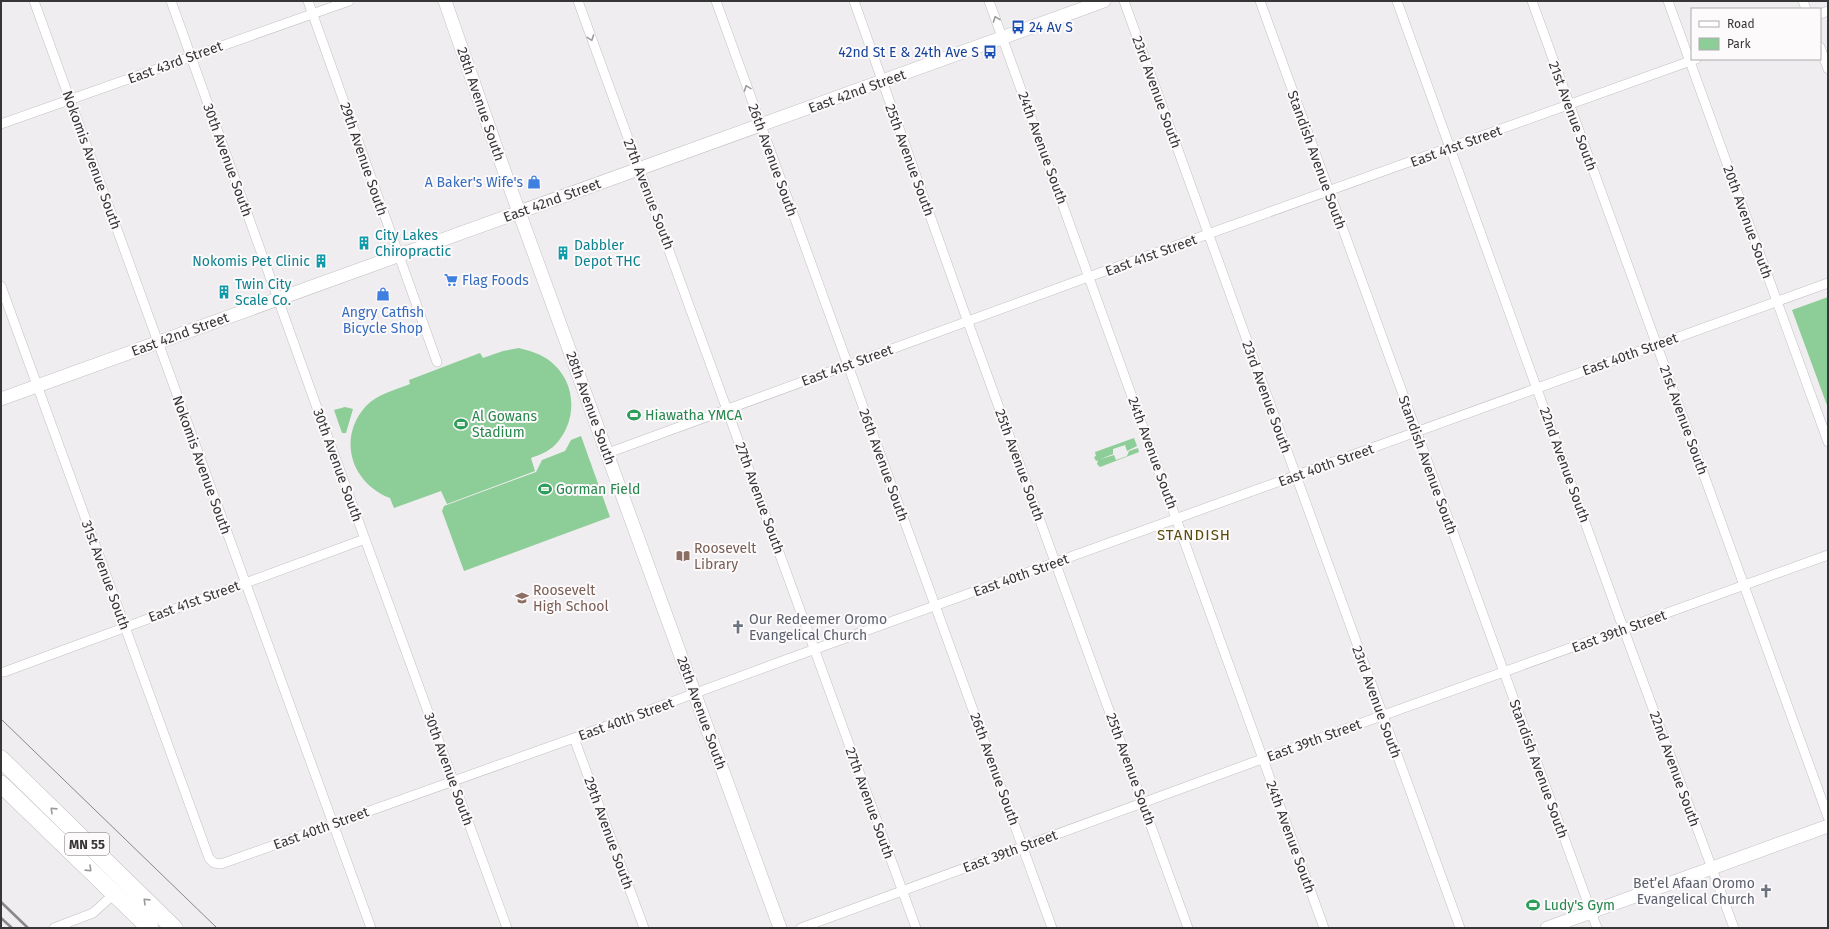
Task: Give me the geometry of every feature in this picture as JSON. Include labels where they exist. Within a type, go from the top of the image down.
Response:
[{"type":"highway","name":"MN 55","points":[[1,759],[174,928]]},
{"type":"highway","name":"MN 55","points":[[1,784],[150,928]]},
{"type":"street","name":"Nokomis Avenue South","points":[[34,1],[371,928]]},
{"type":"street","name":"30th Avenue South","points":[[171,1],[507,928]]},
{"type":"street","name":"29th Avenue South","points":[[308,1],[437,362]]},
{"type":"street","name":"East 43rd Street","points":[[1,124],[348,1]]},
{"type":"street","name":"28th Avenue South","points":[[445,1],[519,211],[780,928]]},
{"type":"street","name":"27th Avenue South","points":[[578,1],[916,928]]},
{"type":"street","name":"26th Avenue South","points":[[716,1],[1052,928]]},
{"type":"street","name":"25th Avenue South","points":[[854,1],[968,322],[1188,928]]},
{"type":"street","name":"24th Avenue South","points":[[989,1],[1324,928]]},
{"type":"street","name":"East 42nd Street","points":[[1,399],[1104,1]]},
{"type":"street","name":"23rd Avenue South","points":[[1124,1],[1460,928]]},
{"type":"street","name":"Standish Avenue South","points":[[1260,1],[1597,928]]},
{"type":"street","name":"22nd Avenue South","points":[[1397,1],[1624,629],[1734,928]]},
{"type":"street","name":"21st Avenue South","points":[[1532,1],[1828,817]]},
{"type":"street","name":"20th Avenue South","points":[[1668,1],[1691,55]]},
{"type":"street","points":[[1821,50],[1828,68]]},
{"type":"street","name":"East 41st Street","points":[[608,453],[727,408],[1693,60]]},
{"type":"street","name":"20th Avenue South","points":[[1693,60],[1777,302],[1828,442]]},
{"type":"street","name":"East 40th Street","points":[[214,863],[221,864],[574,738],[1828,283]]},
{"type":"street","name":"31st Avenue South","points":[[1,286],[209,858],[214,863]]},
{"type":"street","name":"East 41st Street","points":[[1,672],[365,539]]},
{"type":"street","name":"East 39th Street","points":[[801,928],[1262,759],[1828,555]]},
{"type":"street","name":"29th Avenue South","points":[[574,738],[644,928]]},
{"type":"street","points":[[1547,928],[1828,826]]},
{"type":"street","points":[[54,928],[93,914],[114,894]]},
{"type":"green space","points":[[1828,297],[1828,408],[1792,310]]},
{"type":"green space","name":"Al Gowans Stadium","points":[[519,348],[543,356],[550,361],[559,370],[570,390],[571,413],[568,425],[555,445],[549,450],[531,458],[535,471],[447,504],[441,491],[394,508],[390,498],[377,491],[366,482],[358,471],[352,458],[351,445],[352,432],[357,419],[366,406],[376,398],[410,384],[409,380],[480,353],[483,358],[503,351]]},
{"type":"green space","points":[[345,407],[353,409],[346,433],[342,433],[334,410]]},
{"type":"green space","name":"Gorman Field","points":[[581,436],[610,517],[464,571],[442,511],[444,506],[536,472],[542,460],[565,451],[571,440]]},
{"type":"green space","points":[[1134,438],[1137,446],[1127,451],[1125,445],[1113,449],[1113,454],[1096,461],[1094,457],[1096,456],[1095,452]]},
{"type":"green space","points":[[1138,448],[1139,452],[1100,467],[1097,464],[1098,460],[1114,455],[1116,460],[1127,456],[1129,451]]},
{"type":"tram line","points":[[1,719],[217,928]]},
{"type":"railway","points":[[1,902],[28,928]]},
{"type":"railway","points":[[1,918],[12,928]]},
{"type":"place","name":"24 Av S","points":[[1018,27]]},
{"type":"place","name":"42nd St E & 24th Ave S","points":[[990,52]]},
{"type":"place","name":"A Baker's Wife's","points":[[534,182]]},
{"type":"place","name":"City Lakes Chiropractic","points":[[364,243]]},
{"type":"place","name":"Dabbler Depot THC","points":[[563,253]]},
{"type":"place","name":"Nokomis Pet Clinic","points":[[321,261]]},
{"type":"place","name":"Flag Foods","points":[[451,280]]},
{"type":"place","name":"Twin City Scale Co.","points":[[224,292]]},
{"type":"place","name":"Angry Catfish Bicycle Shop","points":[[383,294]]},
{"type":"place","name":"Hiawatha YMCA","points":[[634,415]]},
{"type":"place","name":"Al Gowans Stadium","points":[[461,424]]},
{"type":"place","name":"Gorman Field","points":[[545,489]]},
{"type":"place","name":"Roosevelt Library","points":[[683,556]]},
{"type":"place","name":"Roosevelt High School","points":[[522,598]]},
{"type":"place","name":"Our Redeemer Oromo Evangelical Church","points":[[738,627]]},
{"type":"place","name":"Bet’el Afaan Oromo Evangelical Church","points":[[1766,891]]},
{"type":"place","name":"Ludy's Gym","points":[[1533,905]]},
{"type":"district","name":"STANDISH","points":[[1194,535]]}]
